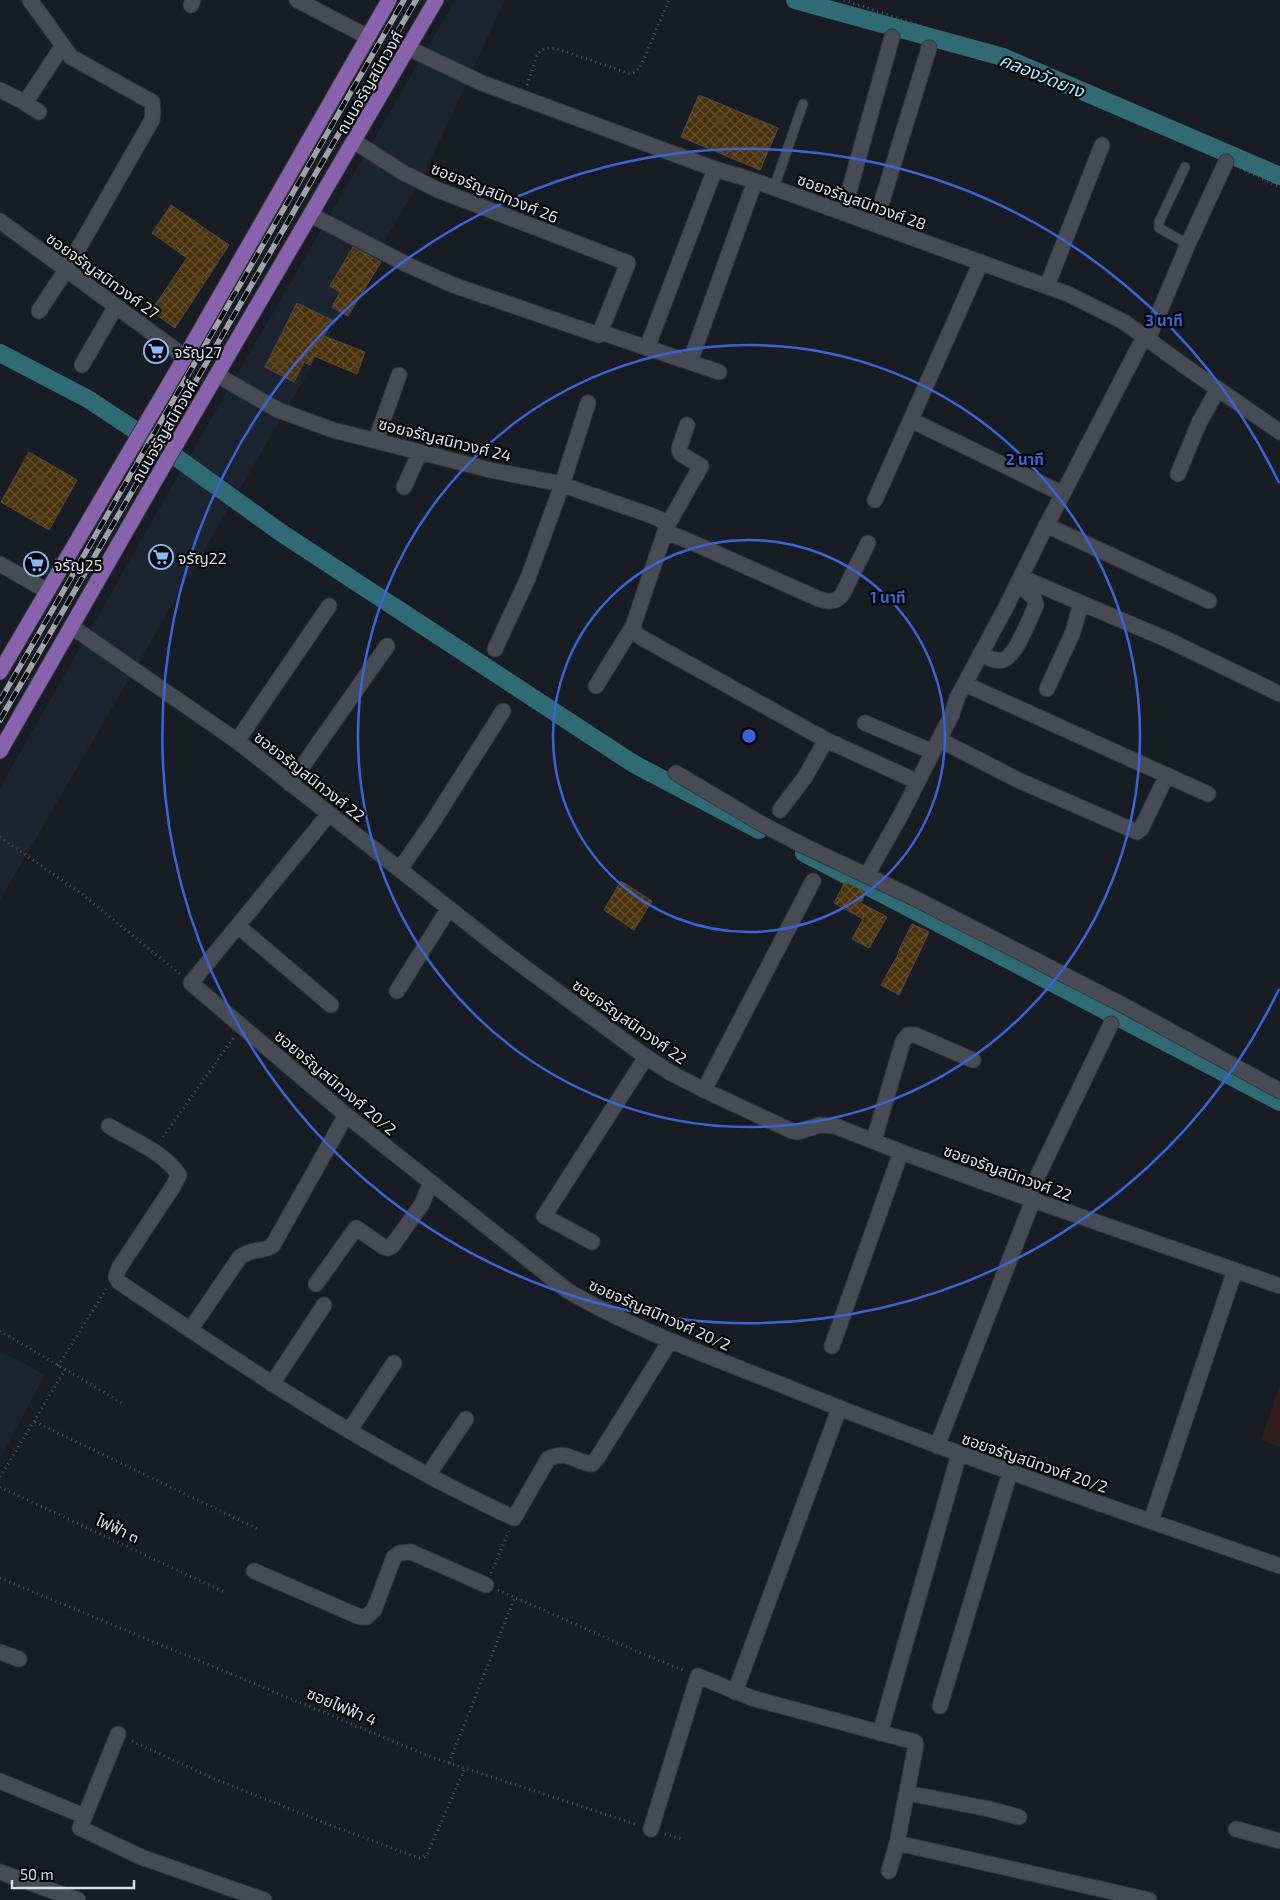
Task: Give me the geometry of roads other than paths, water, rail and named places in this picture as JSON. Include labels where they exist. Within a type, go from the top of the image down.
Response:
[{"type":"main road","name":"ถนนจรัญสนิทวงศ์","points":[[0,672],[185,358],[389,0]]},
{"type":"main road","name":"ถนนจรัญสนิทวงศ์","points":[[0,751],[164,465],[312,215],[436,0]]},
{"type":"street","points":[[30,0],[71,57],[152,102],[153,113],[152,120],[66,270],[39,311]]},
{"type":"street","points":[[297,0],[368,36]]},
{"type":"street","points":[[843,213],[892,37]]},
{"type":"street","points":[[22,101],[27,100],[63,45]]},
{"type":"street","name":"ซอยจรัญสนิทวงศ์ 28","points":[[408,48],[482,83],[522,98],[715,169],[755,181],[1068,294],[1124,322],[1280,432]]},
{"type":"street","points":[[875,224],[929,48]]},
{"type":"street","points":[[0,90],[39,112]]},
{"type":"street","name":"ซอยจรัญสนิทวงศ์ 26","points":[[312,215],[408,265],[453,285],[599,335],[628,263],[438,190],[402,172],[354,142]]},
{"type":"street","points":[[1047,286],[1102,145]]},
{"type":"street","points":[[867,875],[918,782],[965,684],[1062,494],[1146,338],[1229,155]]},
{"type":"street","points":[[647,348],[715,169]]},
{"type":"street","points":[[690,362],[755,181]]},
{"type":"street","name":"ซอยจรัญสนิทวงศ์ 27","points":[[0,221],[185,358]]},
{"type":"street","points":[[875,500],[981,262]]},
{"type":"street","points":[[82,365],[116,306]]},
{"type":"street","points":[[609,334],[718,372]]},
{"type":"street","name":"ซอยจรัญสนิทวงศ์ 24","points":[[217,375],[278,410],[332,430],[490,470],[562,485],[664,521],[666,531],[673,535],[819,599],[832,602],[842,595],[868,543]]},
{"type":"street","points":[[376,440],[399,375]]},
{"type":"street","points":[[1178,474],[1199,423],[1218,389]]},
{"type":"street","points":[[495,649],[528,578],[562,485],[588,404]]},
{"type":"street","points":[[911,420],[1062,494]]},
{"type":"street","points":[[596,686],[633,626],[666,531],[701,466],[681,454],[679,449],[687,425]]},
{"type":"street","points":[[404,487],[420,452]]},
{"type":"street","points":[[1046,525],[1209,601]]},
{"type":"street","points":[[0,564],[47,591]]},
{"type":"street","points":[[1019,580],[1082,603],[1166,639],[1280,694]]},
{"type":"street","points":[[980,655],[1004,660],[1018,644],[1036,605],[1034,598],[1019,580]]},
{"type":"street","points":[[1047,689],[1073,632],[1082,603]]},
{"type":"street","points":[[237,741],[329,606]]},
{"type":"street","points":[[633,626],[636,634],[642,638],[826,740],[918,782]]},
{"type":"street","name":"ซอยจรัญสนิทวงศ์ 22","points":[[72,627],[237,741],[572,1003],[671,1073],[792,1131],[798,1132],[826,1125],[835,1126],[1030,1199],[1280,1286]]},
{"type":"street","points":[[290,784],[387,646]]},
{"type":"street","points":[[965,684],[1208,794]]},
{"type":"street","points":[[400,868],[432,823],[503,711]]},
{"type":"street","points":[[865,723],[936,746],[1137,832],[1141,829],[1167,775]]},
{"type":"street","points":[[780,810],[805,778],[826,740]]},
{"type":"street","points":[[676,774],[802,845],[867,875],[1121,1004],[1280,1091]]},
{"type":"street","points":[[329,814],[238,926],[331,1005]]},
{"type":"street","points":[[704,1090],[813,881]]},
{"type":"street","points":[[397,991],[449,908]]},
{"type":"street","name":"ซอยจรัญสนิทวงศ์ 20/2","points":[[238,926],[191,983],[346,1115],[568,1291],[670,1342],[839,1409],[959,1454],[1280,1566]]},
{"type":"street","points":[[937,1446],[1030,1199],[1110,1024]]},
{"type":"street","points":[[874,1140],[904,1041],[908,1035],[915,1035],[974,1060]]},
{"type":"street","points":[[592,1242],[544,1216],[646,1057]]},
{"type":"street","points":[[190,1330],[240,1257],[248,1251],[266,1250],[273,1244],[346,1115]]},
{"type":"street","points":[[109,1126],[163,1158],[173,1165],[179,1174],[174,1185],[119,1268],[116,1277],[119,1282],[272,1384],[349,1431],[428,1475],[514,1518],[548,1459],[557,1455],[567,1455],[592,1464],[670,1342]]},
{"type":"street","points":[[832,1346],[901,1152]]},
{"type":"street","points":[[316,1284],[356,1228],[384,1247],[392,1246],[422,1204],[431,1182]]},
{"type":"street","points":[[1151,1521],[1235,1270]]},
{"type":"street","points":[[272,1384],[324,1305]]},
{"type":"street","points":[[349,1431],[394,1363]]},
{"type":"street","points":[[735,1692],[839,1409]]},
{"type":"street","points":[[428,1475],[466,1419]]},
{"type":"street","points":[[880,1733],[959,1454]]},
{"type":"street","points":[[940,1706],[1010,1472]]},
{"type":"street","points":[[254,1571],[360,1617],[366,1617],[374,1610],[394,1557],[400,1553],[411,1552],[486,1585]]},
{"type":"street","points":[[0,1652],[19,1659]]},
{"type":"street","points":[[651,1829],[698,1676],[735,1692],[915,1742],[916,1745],[897,1843],[889,1871]]},
{"type":"street","points":[[118,1734],[80,1828],[132,1853],[264,1900]]},
{"type":"street","points":[[0,1781],[84,1816]]},
{"type":"street","points":[[907,1793],[989,1809],[1019,1817]]},
{"type":"street","points":[[1236,1829],[1280,1841]]},
{"type":"street","points":[[897,1843],[1149,1900]]},
{"type":"street","points":[[0,1872],[39,1894],[78,1900]]},
{"type":"lane","points":[[774,188],[803,104]]},
{"type":"lane","points":[[1185,167],[1158,222],[1159,228],[1188,244]]},
{"type":"waterway","name":"คลองวัดยาง","points":[[795,0],[1003,57],[1280,176]]},
{"type":"waterway","points":[[0,353],[88,399],[180,460],[280,532],[634,764],[759,830]]},
{"type":"waterway","points":[[804,853],[1280,1102]]},
{"type":"railway","points":[[0,701],[404,0]]},
{"type":"railway","points":[[0,720],[416,0]]},
{"type":"place","name":"จรัญ27","points":[[156,351]]},
{"type":"place","name":"จรัญ22","points":[[161,557]]},
{"type":"place","name":"จรัญ25","points":[[36,564]]}]
